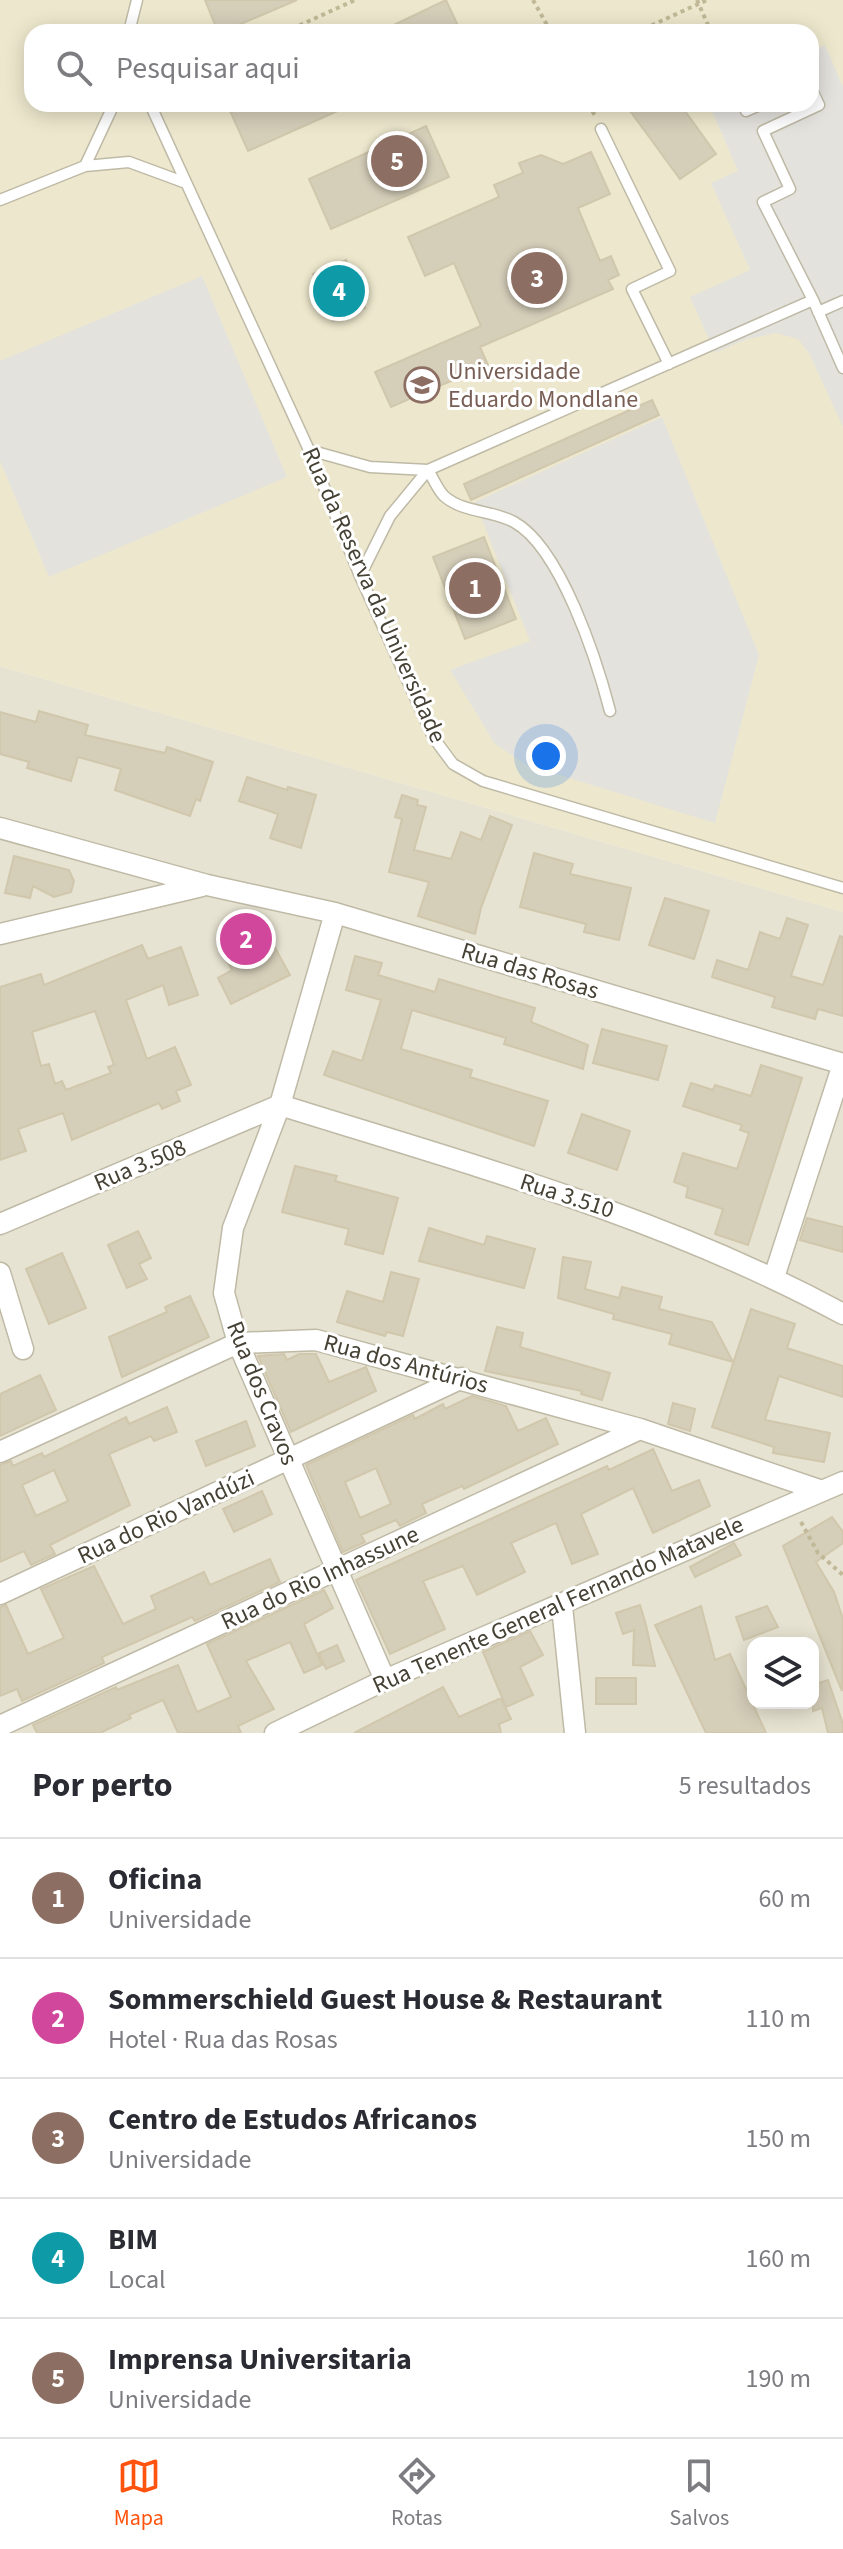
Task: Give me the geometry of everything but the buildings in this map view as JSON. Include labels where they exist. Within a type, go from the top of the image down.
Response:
[{"type":"street","name":"Rua das Rosas","points":[[0,828],[207,885],[335,913],[843,1064],[774,1277]]},
{"type":"street","points":[[0,934],[207,885]]},
{"type":"street","name":"Rua dos Cravos","points":[[335,913],[280,1105],[233,1228],[224,1293],[238,1343],[385,1680]]},
{"type":"street","name":"Rua 3.508","points":[[0,1224],[280,1105]]},
{"type":"street","name":"Rua 3.510","points":[[280,1105],[604,1206],[774,1277],[843,1314]]},
{"type":"street","points":[[0,1273],[23,1349]]},
{"type":"street","name":"Rua dos Antúrios","points":[[0,1452],[238,1343],[316,1340],[640,1429],[819,1490]]},
{"type":"street","name":"Rua do Rio Vandúzi","points":[[0,1594],[462,1378]]},
{"type":"street","name":"Rua do Rio Inhassune","points":[[0,1726],[640,1429]]},
{"type":"street","name":"Rua Tenente General Fernando Matavele","points":[[275,1733],[385,1680],[843,1482]]},
{"type":"street","points":[[562,1606],[575,1733]]},
{"type":"lane","points":[[131,24],[137,0]]},
{"type":"lane","points":[[85,166],[110,112]]},
{"type":"lane","name":"Rua da Reserva da Universidade","points":[[153,112],[309,450],[360,576],[433,737],[453,764],[483,781],[843,888]]},
{"type":"lane","points":[[804,112],[763,131],[790,189],[763,202],[813,300],[843,368]]},
{"type":"lane","points":[[601,129],[670,271],[632,289],[669,364]]},
{"type":"lane","points":[[0,200],[85,166],[129,162],[186,183]]},
{"type":"lane","points":[[360,576],[390,516],[428,470],[813,300]]},
{"type":"lane","points":[[818,312],[843,301]]},
{"type":"lane","points":[[309,450],[370,467],[428,470]]},
{"type":"lane","points":[[428,470],[444,496],[463,506],[514,522],[536,539],[575,607],[610,711]]},
{"type":"path","points":[[302,24],[355,0]]},
{"type":"path","points":[[533,0],[546,24]]},
{"type":"path","points":[[653,24],[707,0]]},
{"type":"path","points":[[698,2],[708,24]]},
{"type":"path","points":[[791,1503],[818,1553],[843,1575]]},
{"type":"shaded area","name":"Universidade Eduardo Mondlane","points":[[0,0],[843,0],[843,912],[0,666]]},
{"type":"shaded area","points":[[825,45],[843,87],[843,427],[809,353],[798,339],[776,333],[747,339],[715,353],[690,297],[750,270],[711,183],[738,171],[712,112],[819,112],[819,48]]},
{"type":"shaded area","points":[[202,276],[287,477],[49,577],[0,461],[0,361]]},
{"type":"shaded area","points":[[662,417],[759,655],[715,823],[527,765],[495,744],[450,670],[530,641],[475,502]]},
{"type":"shaded area","points":[[0,666],[843,912],[843,1733],[0,1733]]},
{"type":"place","name":"Imprensa Universitaria","points":[[397,161]]},
{"type":"place","name":"Centro de Estudos Africanos","points":[[537,278]]},
{"type":"place","name":"BIM","points":[[339,291]]},
{"type":"place","name":"Universidade Eduardo Mondlane","points":[[422,385]]},
{"type":"place","name":"Oficina","points":[[475,588]]},
{"type":"place","name":"Sommerschield Guest House & Restaurant","points":[[246,939]]}]
